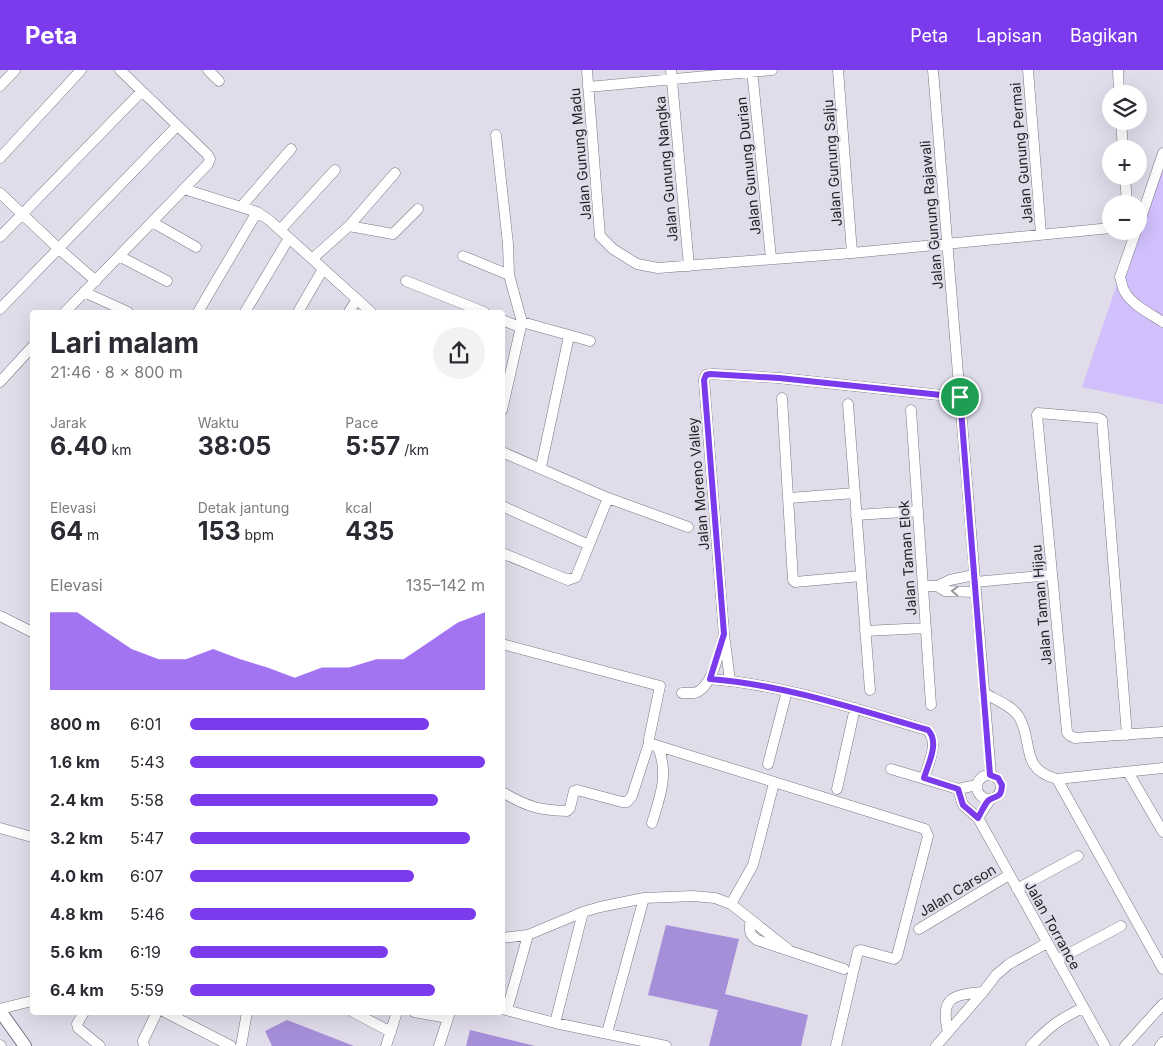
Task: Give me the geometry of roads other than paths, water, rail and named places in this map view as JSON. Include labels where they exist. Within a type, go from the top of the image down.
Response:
[{"type":"street","points":[[0,86],[15,70]]},
{"type":"street","points":[[0,158],[81,70]]},
{"type":"street","points":[[67,310],[184,190],[208,164],[210,159],[120,70]]},
{"type":"street","points":[[208,70],[219,81]]},
{"type":"street","name":"Jalan Gunung Madu","points":[[587,70],[600,236],[613,249],[637,264],[658,268],[689,266]]},
{"type":"street","points":[[588,87],[671,75],[772,70]]},
{"type":"street","name":"Jalan Gunung Salju","points":[[838,70],[852,253]]},
{"type":"street","name":"Jalan Gunung Rajawali","points":[[933,70],[990,775]]},
{"type":"street","name":"Jalan Gunung Permai","points":[[1028,70],[1041,234]]},
{"type":"street","points":[[1118,70],[1119,85]]},
{"type":"street","name":"Jalan Gunung Durian","points":[[752,71],[771,258]]},
{"type":"street","name":"Jalan Gunung Nangka","points":[[671,75],[689,266]]},
{"type":"street","points":[[0,238],[142,91]]},
{"type":"street","points":[[0,309],[177,126]]},
{"type":"street","points":[[496,136],[508,244],[509,275],[521,325],[506,378]]},
{"type":"street","points":[[241,207],[291,149]]},
{"type":"street","points":[[1147,200],[1163,153]]},
{"type":"street","points":[[280,230],[334,170]]},
{"type":"street","points":[[312,259],[349,226],[395,173]]},
{"type":"street","points":[[184,190],[257,212],[280,230],[369,310]]},
{"type":"street","points":[[0,193],[58,248],[96,280]]},
{"type":"street","points":[[349,226],[393,234],[418,209]]},
{"type":"street","points":[[199,310],[257,212]]},
{"type":"street","points":[[152,222],[196,247]]},
{"type":"street","points":[[689,266],[852,253],[1102,229]]},
{"type":"street","points":[[246,310],[289,238]]},
{"type":"street","points":[[1133,240],[1120,277],[1125,293],[1163,322]]},
{"type":"street","points":[[119,256],[167,281]]},
{"type":"street","points":[[463,256],[509,275]]},
{"type":"street","points":[[299,310],[323,269]]},
{"type":"street","points":[[406,281],[479,310]]},
{"type":"street","points":[[84,292],[124,310]]},
{"type":"street","points":[[350,310],[357,299]]},
{"type":"street","points":[[505,321],[590,341]]},
{"type":"street","points":[[541,467],[569,336]]},
{"type":"street","points":[[0,382],[30,349]]},
{"type":"street","name":"Jalan Moreno Valley","points":[[730,681],[724,634],[704,380],[706,375],[748,376],[959,392]]},
{"type":"street","points":[[782,398],[793,580],[795,582],[861,576]]},
{"type":"street","points":[[848,404],[870,690]]},
{"type":"street","name":"Jalan Taman Elok","points":[[911,410],[931,705]]},
{"type":"street","name":"Jalan Taman Hijau","points":[[1127,735],[1102,420],[1098,418],[1038,413],[1051,574],[1067,732],[1075,738],[1127,735],[1163,732]]},
{"type":"street","points":[[505,453],[541,467],[608,498],[688,527]]},
{"type":"street","points":[[789,498],[854,493]]},
{"type":"street","points":[[505,553],[568,580],[576,577],[608,498]]},
{"type":"street","points":[[505,507],[589,545]]},
{"type":"street","points":[[856,515],[918,511]]},
{"type":"street","points":[[937,586],[945,591],[975,583],[1051,574]]},
{"type":"street","points":[[923,586],[937,586],[950,580],[975,583]]},
{"type":"street","points":[[0,616],[30,631]]},
{"type":"street","points":[[865,631],[926,628]]},
{"type":"street","name":"Jalan Moreno Valley","points":[[710,679],[724,634]]},
{"type":"street","points":[[505,645],[660,686],[649,739],[664,764],[663,786],[652,823]]},
{"type":"street","points":[[682,693],[699,691],[710,679],[730,681],[819,698],[928,730],[934,741],[924,778]]},
{"type":"street","points":[[768,764],[787,691]]},
{"type":"street","points":[[984,693],[1015,712],[1020,718],[1028,752],[1034,765],[1046,776],[1057,779],[1163,768]]},
{"type":"street","points":[[837,789],[855,708]]},
{"type":"street","points":[[654,745],[925,829],[928,836],[897,956],[894,959],[861,950],[858,951],[836,1046]]},
{"type":"street","points":[[505,794],[525,806],[544,810],[567,811],[570,808],[574,791],[577,790],[627,802],[632,796],[654,745]]},
{"type":"street","points":[[891,769],[958,789],[978,785]]},
{"type":"street","points":[[1128,772],[1163,832]]},
{"type":"street","points":[[978,818],[990,800],[997,797],[1002,790],[998,778],[990,775],[982,778],[978,785],[979,793],[985,799],[990,800]]},
{"type":"street","points":[[1057,779],[1163,969]]},
{"type":"street","points":[[731,904],[754,864],[774,783]]},
{"type":"street","name":"Jalan Torrance","points":[[958,789],[963,805],[978,818],[1105,1046]]},
{"type":"street","points":[[0,828],[30,836]]},
{"type":"street","points":[[1017,889],[1078,856]]},
{"type":"street","name":"Jalan Carson","points":[[919,929],[1009,875]]},
{"type":"street","points":[[505,938],[528,934],[583,912],[644,898],[693,896],[715,898],[731,904],[751,920],[749,926],[752,937],[757,940],[844,969]]},
{"type":"street","points":[[607,1033],[644,898]]},
{"type":"street","points":[[555,1023],[583,912]]},
{"type":"street","points":[[1057,960],[1121,926]]},
{"type":"street","points":[[528,934],[505,1010],[555,1023],[666,1046]]},
{"type":"street","points":[[936,1046],[984,992],[996,975],[1009,964],[1047,942]]},
{"type":"street","points":[[948,1032],[944,1017],[950,1001],[961,994],[984,992]]},
{"type":"street","points":[[26,1046],[0,1010],[30,1002]]},
{"type":"street","points":[[1125,1046],[1163,1004]]},
{"type":"street","points":[[1031,1046],[1048,1027],[1084,1008]]},
{"type":"street","points":[[82,1015],[77,1024],[78,1028],[100,1046]]},
{"type":"street","points":[[144,1046],[142,1041],[155,1015]]},
{"type":"street","points":[[171,1015],[231,1046]]},
{"type":"street","points":[[241,1046],[246,1015]]},
{"type":"street","points":[[359,1015],[391,1032]]},
{"type":"street","points":[[386,1046],[396,1015]]},
{"type":"street","points":[[439,1046],[449,1015]]},
{"type":"street","points":[[1160,1046],[1163,1042]]}]
